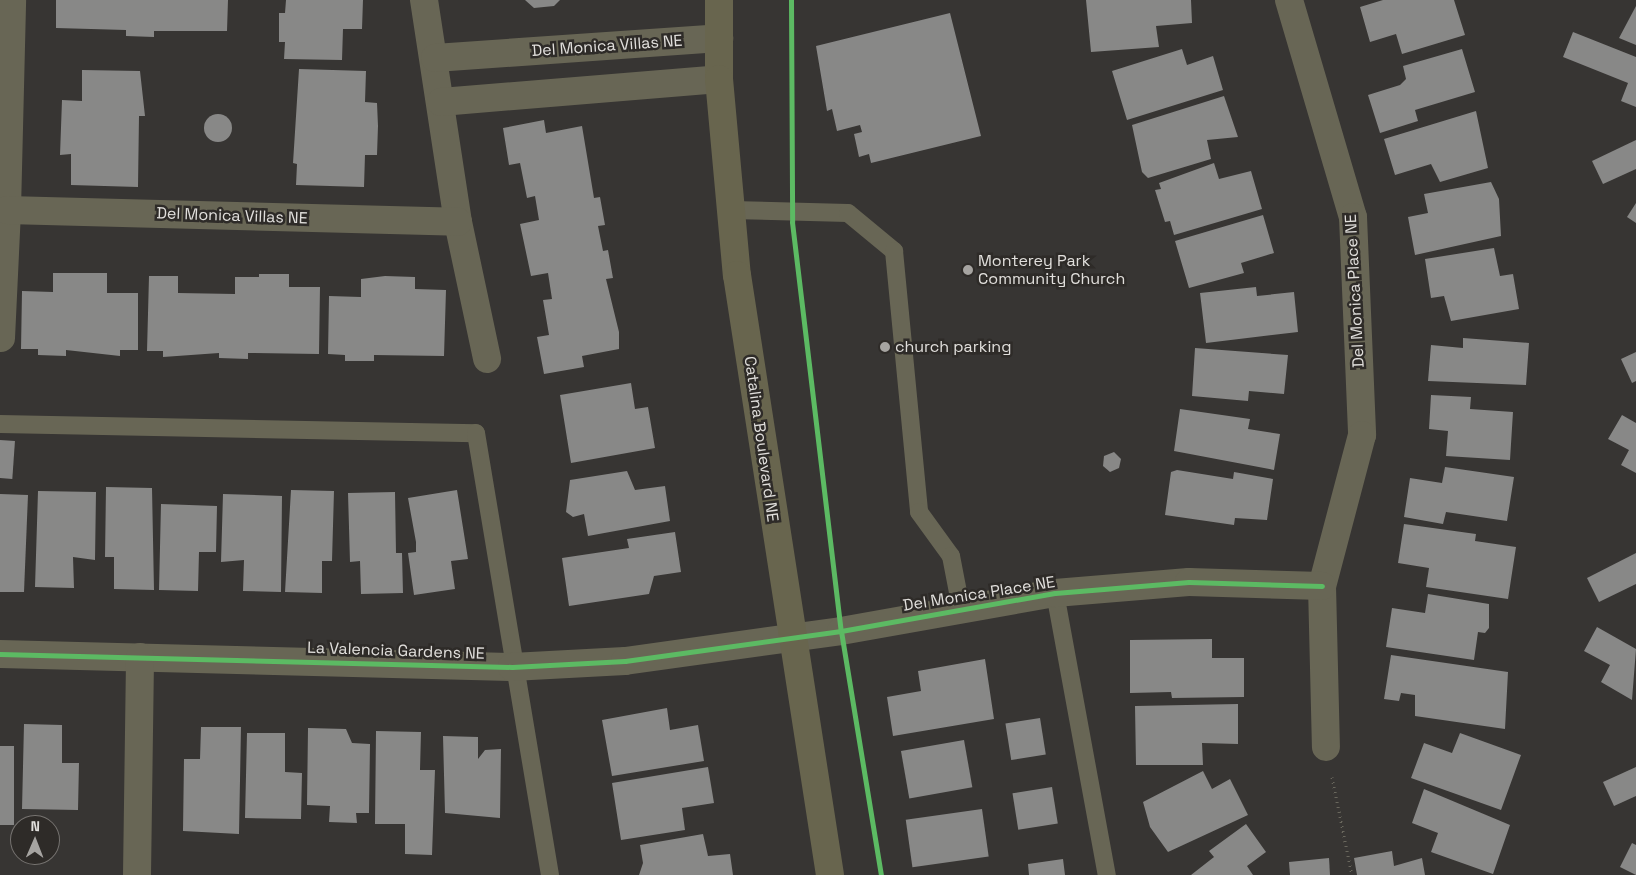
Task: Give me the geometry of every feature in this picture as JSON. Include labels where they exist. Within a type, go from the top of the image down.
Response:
[{"type":"street","points":[[1,338],[7,210],[12,0]]},
{"type":"street","points":[[424,0],[435,58],[458,222],[486,359]]},
{"type":"street","name":"Catalina Boulevard NE","points":[[719,0],[719,79],[731,210],[790,638],[830,875]]},
{"type":"street","name":"Del Monica Place NE","points":[[1290,0],[1353,217],[1362,435],[1322,586],[1326,747]]},
{"type":"street","name":"Del Monica Villas NE","points":[[435,58],[719,38]]},
{"type":"street","points":[[441,102],[719,79]]},
{"type":"street","name":"Del Monica Villas NE","points":[[7,210],[458,222]]},
{"type":"street","name":"Del Monica Place NE","points":[[790,638],[1055,593],[1189,582],[1322,586]]},
{"type":"street","name":"La Valencia Gardens NE","points":[[0,654],[512,667],[625,661],[790,638]]},
{"type":"street","points":[[136,875],[140,657]]},
{"type":"lane","points":[[731,210],[848,213],[894,251],[919,512],[951,556],[961,608]]},
{"type":"lane","points":[[0,424],[476,433],[512,667],[550,875]]},
{"type":"lane","points":[[1055,593],[1107,875]]},
{"type":"path","points":[[1326,747],[1352,875]]},
{"type":"building","points":[[56,0],[228,0],[227,31],[154,31],[154,37],[126,36],[126,30],[56,28]]},
{"type":"building","points":[[286,0],[363,0],[362,29],[343,29],[342,60],[284,59],[285,42],[279,42],[279,13],[285,13]]},
{"type":"building","points":[[525,0],[560,0],[554,6],[534,8]]},
{"type":"building","points":[[1086,0],[1191,0],[1192,23],[1156,26],[1159,47],[1091,52]]},
{"type":"building","points":[[1383,0],[1454,0],[1465,35],[1402,54],[1396,34],[1370,42],[1360,7]]},
{"type":"building","points":[[1636,6],[1636,45],[1619,38]]},
{"type":"building","points":[[950,13],[981,136],[871,163],[869,154],[859,157],[854,134],[862,132],[860,125],[837,131],[832,109],[827,111],[816,46]]},
{"type":"building","points":[[1573,32],[1636,57],[1636,107],[1621,101],[1628,83],[1563,57]]},
{"type":"building","points":[[1182,49],[1187,65],[1213,56],[1223,90],[1127,120],[1112,71]]},
{"type":"building","points":[[1462,49],[1475,92],[1415,110],[1418,121],[1380,133],[1368,95],[1400,85],[1406,79],[1403,66]]},
{"type":"building","points":[[299,69],[366,71],[365,102],[377,103],[378,126],[377,155],[365,155],[364,187],[296,185],[297,164],[293,163]]},
{"type":"building","points":[[82,70],[140,71],[145,116],[139,116],[138,187],[71,185],[71,154],[60,155],[62,100],[82,101]]},
{"type":"building","points":[[1224,96],[1238,137],[1207,140],[1211,159],[1148,178],[1142,172],[1132,125]]},
{"type":"building","points":[[1476,111],[1488,168],[1440,182],[1431,164],[1395,175],[1384,139]]},
{"type":"building","points":[[218,114],[228,118],[232,128],[228,138],[218,142],[208,138],[204,128],[208,118]]},
{"type":"building","points":[[544,120],[546,133],[582,126],[594,198],[600,197],[605,225],[598,226],[603,251],[608,250],[613,278],[606,279],[619,332],[619,349],[582,356],[584,367],[544,374],[537,337],[549,335],[543,300],[552,299],[548,273],[531,276],[520,224],[539,220],[535,196],[527,198],[520,163],[509,165],[503,128]]},
{"type":"building","points":[[1636,140],[1636,169],[1603,184],[1592,161]]},
{"type":"building","points":[[1214,163],[1219,179],[1251,171],[1262,209],[1174,235],[1170,221],[1165,222],[1155,190],[1161,189],[1159,183]]},
{"type":"building","points":[[1491,182],[1499,199],[1501,236],[1415,255],[1408,217],[1428,213],[1424,194]]},
{"type":"building","points":[[1636,203],[1636,223],[1627,217]]},
{"type":"building","points":[[1263,215],[1274,253],[1241,263],[1244,273],[1189,288],[1175,241]]},
{"type":"building","points":[[1494,248],[1500,276],[1513,274],[1519,309],[1451,321],[1444,296],[1431,298],[1425,259]]},
{"type":"building","points":[[53,273],[107,273],[107,293],[138,293],[138,350],[120,350],[120,356],[66,350],[66,356],[38,355],[38,349],[21,349],[22,291],[53,292]]},
{"type":"building","points":[[259,274],[289,274],[289,287],[320,287],[319,354],[248,353],[248,359],[219,358],[219,353],[163,357],[163,351],[147,351],[149,276],[178,276],[178,293],[235,294],[235,277],[259,277]]},
{"type":"building","points":[[385,276],[415,277],[415,289],[446,290],[444,356],[374,355],[374,361],[345,361],[345,355],[328,354],[329,296],[361,297],[361,279]]},
{"type":"building","points":[[1256,287],[1257,296],[1294,292],[1298,332],[1206,343],[1200,293]]},
{"type":"building","points":[[1463,338],[1529,343],[1526,385],[1428,381],[1431,345],[1463,348]]},
{"type":"building","points":[[1195,348],[1288,355],[1284,394],[1249,391],[1248,401],[1192,396]]},
{"type":"building","points":[[1636,352],[1636,381],[1632,383],[1621,359]]},
{"type":"building","points":[[631,383],[635,409],[648,407],[655,448],[571,463],[560,395]]},
{"type":"building","points":[[1431,395],[1471,397],[1470,409],[1513,412],[1510,460],[1446,456],[1448,431],[1429,429]]},
{"type":"building","points":[[1180,409],[1250,419],[1248,429],[1280,434],[1274,470],[1174,451]]},
{"type":"building","points":[[1622,415],[1636,423],[1636,473],[1621,465],[1629,450],[1608,439]]},
{"type":"building","points":[[0,440],[15,441],[12,479],[0,478]]},
{"type":"building","points":[[1114,452],[1121,459],[1119,468],[1110,472],[1103,466],[1104,456]]},
{"type":"building","points":[[1445,467],[1514,477],[1507,521],[1446,512],[1443,524],[1404,517],[1410,478],[1442,483]]},
{"type":"building","points":[[1177,470],[1233,479],[1234,472],[1273,479],[1267,520],[1235,518],[1234,525],[1165,515],[1171,472]]},
{"type":"building","points":[[627,471],[635,490],[665,486],[670,521],[588,536],[584,514],[573,517],[566,512],[570,480]]},
{"type":"building","points":[[106,487],[152,488],[154,590],[114,589],[114,557],[105,557]]},
{"type":"building","points":[[291,490],[334,491],[332,561],[322,561],[322,593],[285,592]]},
{"type":"building","points":[[457,490],[468,559],[451,561],[455,589],[414,595],[408,553],[416,552],[416,542],[408,498]]},
{"type":"building","points":[[38,491],[96,492],[95,560],[73,557],[74,588],[35,587]]},
{"type":"building","points":[[395,492],[396,553],[402,553],[403,593],[361,594],[360,561],[350,562],[348,493]]},
{"type":"building","points":[[0,494],[28,495],[24,592],[0,592]]},
{"type":"building","points":[[223,494],[282,496],[281,592],[243,591],[244,560],[221,562]]},
{"type":"building","points":[[161,504],[217,506],[216,552],[199,552],[198,591],[159,590]]},
{"type":"building","points":[[1404,524],[1476,534],[1475,541],[1516,547],[1508,599],[1426,587],[1429,568],[1398,563]]},
{"type":"building","points":[[675,532],[681,572],[654,576],[649,594],[569,606],[562,558],[629,548],[627,539]]},
{"type":"building","points":[[1636,553],[1636,584],[1599,602],[1587,578]]},
{"type":"building","points":[[1428,594],[1489,604],[1489,628],[1485,633],[1478,632],[1474,660],[1386,647],[1392,608],[1425,613]]},
{"type":"building","points":[[1597,627],[1636,649],[1632,700],[1601,682],[1610,665],[1584,651]]},
{"type":"building","points":[[1212,639],[1212,658],[1244,658],[1244,697],[1172,698],[1171,692],[1130,693],[1130,640]]},
{"type":"building","points":[[1391,655],[1508,672],[1505,729],[1415,716],[1415,695],[1401,693],[1399,701],[1384,699]]},
{"type":"building","points":[[985,659],[994,719],[893,736],[887,697],[921,691],[918,671]]},
{"type":"building","points":[[1238,704],[1238,744],[1202,743],[1203,765],[1136,765],[1135,706]]},
{"type":"building","points":[[667,708],[670,730],[698,725],[704,761],[612,776],[602,720]]},
{"type":"building","points":[[1040,718],[1046,755],[1011,760],[1005,723]]},
{"type":"building","points":[[24,724],[62,725],[62,763],[79,763],[78,810],[22,809]]},
{"type":"building","points":[[201,727],[241,727],[239,834],[183,831],[184,759],[200,759]]},
{"type":"building","points":[[308,728],[346,729],[352,743],[370,744],[369,813],[356,813],[357,823],[329,822],[330,806],[307,805]]},
{"type":"building","points":[[376,731],[421,732],[420,770],[435,770],[432,855],[405,854],[405,824],[375,824]]},
{"type":"building","points":[[247,733],[285,733],[285,772],[302,773],[301,819],[245,818]]},
{"type":"building","points":[[1460,733],[1521,755],[1501,810],[1411,778],[1424,743],[1452,753]]},
{"type":"building","points":[[443,736],[478,737],[478,759],[485,750],[501,749],[500,818],[445,813]]},
{"type":"building","points":[[964,740],[972,787],[909,798],[901,751]]},
{"type":"building","points":[[0,746],[14,746],[14,815],[10,815],[10,825],[0,825]]},
{"type":"building","points":[[708,767],[714,803],[682,808],[685,830],[621,840],[612,783]]},
{"type":"building","points":[[1636,767],[1636,796],[1614,806],[1603,782]]},
{"type":"building","points":[[1203,771],[1212,789],[1230,779],[1248,815],[1168,852],[1150,827],[1143,802]]},
{"type":"building","points":[[1052,787],[1058,824],[1018,830],[1012,793]]},
{"type":"building","points":[[1424,789],[1510,825],[1493,874],[1431,852],[1438,833],[1412,823]]},
{"type":"building","points":[[982,809],[989,857],[912,867],[906,820]]},
{"type":"building","points":[[1246,824],[1266,852],[1247,866],[1253,875],[1191,875],[1214,857],[1209,851]]},
{"type":"building","points":[[703,834],[708,856],[730,854],[733,875],[639,875],[643,863],[640,845]]},
{"type":"building","points":[[1632,843],[1636,845],[1636,875],[1620,867]]},
{"type":"building","points":[[1392,851],[1394,866],[1422,858],[1425,875],[1357,875],[1354,858]]},
{"type":"building","points":[[1329,858],[1330,875],[1290,875],[1289,862]]},
{"type":"building","points":[[1063,859],[1065,875],[1029,875],[1028,864]]},
{"type":"cycle path","points":[[791,0],[792,222],[841,631],[881,875]]},
{"type":"cycle path","points":[[0,654],[512,667],[625,661],[841,631],[1055,593],[1189,582],[1322,586]]},
{"type":"place","name":"Monterey Park Community Church","points":[[968,270]]},
{"type":"place","name":"church parking","points":[[885,347]]}]
